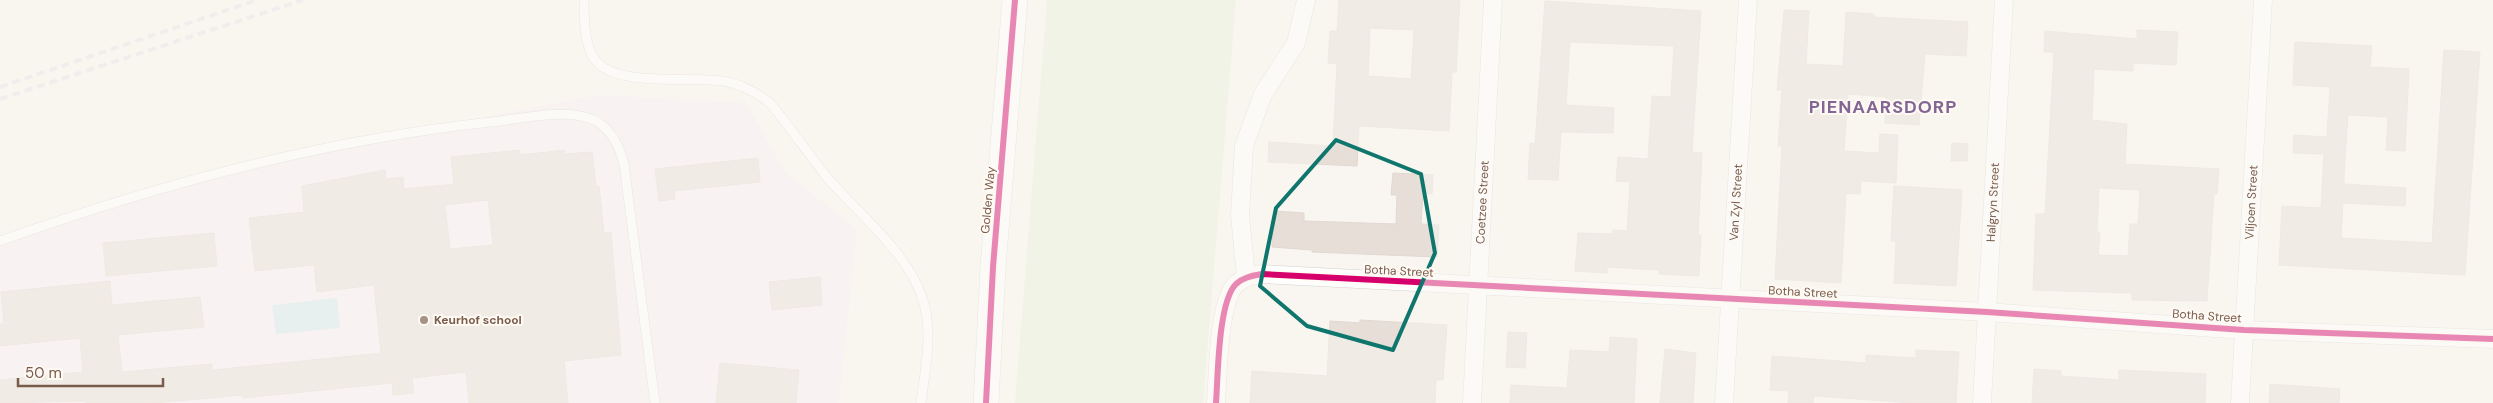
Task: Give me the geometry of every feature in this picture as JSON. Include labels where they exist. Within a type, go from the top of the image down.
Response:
[{"type":"street","name":"Golden Way","points":[[986,403],[993,267],[1015,0]]},
{"type":"street","points":[[1216,403],[1223,318],[1228,297],[1236,285],[1246,277],[1240,216],[1244,146],[1263,94],[1296,44],[1306,0]]},
{"type":"street","name":"Coetzee Street","points":[[1472,403],[1492,0]]},
{"type":"street","name":"Van Zyl Street","points":[[1724,403],[1748,0]]},
{"type":"street","name":"Halgryn Street","points":[[1982,403],[2004,0]]},
{"type":"street","name":"Viljoen Street","points":[[2240,403],[2263,0]]},
{"type":"street","name":"Botha Street","points":[[1246,277],[1262,274],[1478,287],[1987,312],[2244,330],[2493,339]]},
{"type":"lane","points":[[584,0],[590,52],[597,63],[608,71],[628,76],[723,81],[744,87],[770,103],[827,176],[906,266],[916,284],[922,298],[928,326],[921,403]]},
{"type":"lane","points":[[0,241],[193,178],[308,152],[452,126],[576,115],[591,119],[604,127],[619,148],[624,164],[655,403]]},
{"type":"highlighted area","points":[[1336,140],[1421,174],[1435,253],[1393,350],[1307,326],[1260,286],[1276,208]]},
{"type":"shaded area","name":"Keurhof school","points":[[599,95],[746,103],[786,173],[857,229],[839,403],[0,403],[0,237],[210,170]]},
{"type":"green space","points":[[1047,0],[1236,0],[1203,403],[1015,403]]},
{"type":"water","points":[[337,298],[340,328],[276,334],[272,305]]},
{"type":"building","points":[[1339,0],[1460,0],[1456,72],[1452,72],[1449,131],[1359,126],[1357,166],[1268,162],[1269,142],[1333,146],[1337,64],[1328,63],[1330,31],[1337,31]],"holes":[[[1370,28],[1414,30],[1411,79],[1368,76]]]},
{"type":"building","points":[[1545,1],[1701,11],[1692,152],[1702,153],[1698,235],[1701,235],[1699,276],[1659,274],[1659,270],[1607,267],[1607,273],[1575,271],[1578,233],[1613,234],[1613,230],[1627,231],[1630,182],[1616,181],[1618,157],[1648,159],[1652,96],[1671,97],[1674,46],[1570,42],[1566,105],[1614,108],[1613,133],[1561,132],[1558,180],[1528,179],[1530,143],[1535,144]]},
{"type":"building","points":[[1784,10],[1809,11],[1806,64],[1843,66],[1846,12],[1874,14],[1874,17],[1968,22],[1966,56],[1925,54],[1919,125],[1885,123],[1886,97],[1848,94],[1844,151],[1879,153],[1880,134],[1898,135],[1896,183],[1861,181],[1860,194],[1846,193],[1841,283],[1775,279],[1782,146],[1778,146],[1782,90],[1777,90]]},
{"type":"building","points":[[2137,30],[2178,32],[2176,65],[2133,63],[2133,71],[2094,69],[2092,120],[2127,124],[2125,164],[2219,169],[2217,194],[2214,194],[2207,301],[2132,300],[2132,293],[2033,290],[2036,214],[2045,214],[2054,52],[2044,52],[2045,31],[2137,39]],"holes":[[[2099,188],[2140,190],[2138,224],[2130,224],[2128,256],[2098,255],[2100,232],[2097,232]]]},
{"type":"building","points":[[2295,42],[2372,46],[2370,67],[2409,69],[2405,151],[2386,150],[2388,117],[2348,115],[2344,175],[2344,184],[2406,188],[2405,206],[2343,203],[2341,238],[2432,243],[2444,50],[2480,52],[2465,275],[2279,265],[2282,206],[2321,208],[2324,154],[2293,153],[2294,135],[2327,137],[2330,87],[2293,85]]},
{"type":"building","points":[[1952,143],[1968,144],[1967,161],[1951,161]]},
{"type":"building","points":[[520,150],[520,155],[565,150],[565,154],[592,152],[596,186],[599,186],[604,233],[611,232],[621,355],[564,361],[568,403],[469,403],[466,372],[412,378],[414,393],[393,395],[392,383],[243,398],[243,395],[154,403],[86,403],[86,401],[0,403],[0,380],[83,372],[80,338],[0,346],[0,324],[4,324],[1,292],[110,281],[112,305],[200,297],[204,327],[118,335],[122,372],[212,364],[212,370],[381,353],[374,285],[317,292],[314,265],[255,271],[249,218],[304,212],[302,186],[385,170],[386,179],[403,177],[404,189],[454,184],[451,157]],"holes":[[[488,200],[493,245],[450,249],[445,205]]]},
{"type":"building","points":[[758,158],[760,182],[674,191],[675,199],[659,201],[655,169]]},
{"type":"building","points":[[1393,173],[1433,175],[1432,194],[1423,193],[1421,224],[1439,225],[1437,257],[1312,252],[1312,250],[1272,247],[1274,211],[1304,213],[1304,221],[1396,224],[1397,195],[1391,195]]},
{"type":"building","points":[[1894,186],[1962,190],[1956,286],[1894,283],[1896,241],[1891,241]]},
{"type":"building","points":[[214,233],[217,266],[106,276],[103,243]]},
{"type":"building","points":[[820,277],[822,305],[772,310],[769,282]]},
{"type":"building","points":[[1360,320],[1447,325],[1443,380],[1436,380],[1435,403],[1250,403],[1252,371],[1327,376],[1330,321],[1360,323]]},
{"type":"building","points":[[1508,332],[1527,333],[1525,368],[1506,367]]},
{"type":"building","points":[[1610,337],[1637,339],[1634,403],[1510,403],[1511,385],[1567,388],[1570,350],[1609,352]]},
{"type":"building","points":[[1665,349],[1696,353],[1693,403],[1660,403]]},
{"type":"building","points":[[1916,350],[1959,352],[1956,403],[1913,403],[1814,396],[1813,403],[1788,403],[1789,391],[1770,390],[1772,356],[1866,363],[1866,355],[1916,358]]},
{"type":"building","points":[[720,363],[799,370],[796,403],[716,403]]},
{"type":"building","points":[[2034,369],[2061,371],[2061,376],[2119,380],[2119,370],[2206,374],[2205,403],[2032,403]]},
{"type":"building","points":[[2270,384],[2340,389],[2339,403],[2269,403]]},
{"type":"railway","points":[[0,87],[257,0]]},
{"type":"railway","points":[[0,99],[303,0]]},
{"type":"cycle path","points":[[986,403],[993,267],[1015,0]]},
{"type":"cycle path","points":[[1216,403],[1222,322],[1230,293],[1236,284],[1242,280],[1262,274],[1987,312],[2244,330],[2493,339]]},
{"type":"place","name":"Keurhof school","points":[[424,320]]},
{"type":"district","name":"PIENAARSDORP","points":[[1883,107]]}]
